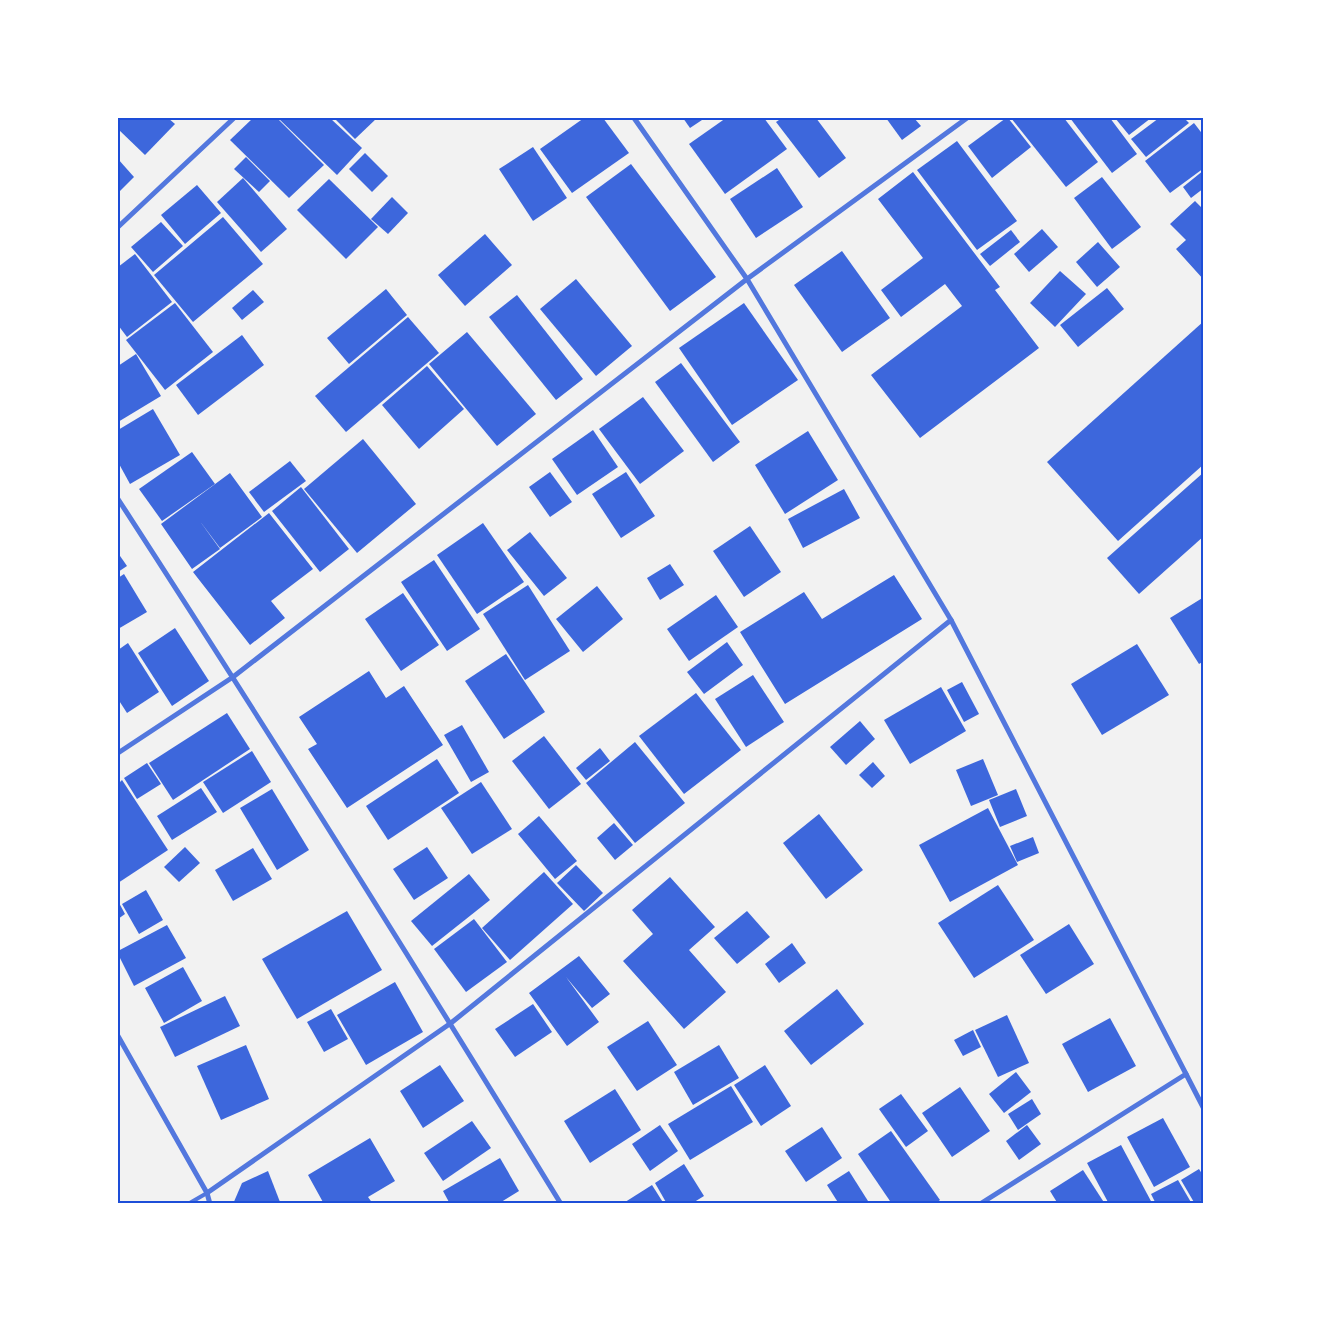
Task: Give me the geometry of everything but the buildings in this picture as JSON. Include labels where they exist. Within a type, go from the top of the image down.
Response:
[{"type":"street","points":[[118,227],[234,118]]},
{"type":"street","points":[[634,118],[747,279],[951,620],[1204,1109]]},
{"type":"street","points":[[118,753],[233,677],[747,279],[966,118]]},
{"type":"street","points":[[118,499],[233,677],[451,1023],[561,1204]]},
{"type":"street","points":[[207,1193],[451,1023],[951,620]]},
{"type":"street","points":[[118,1036],[207,1193],[210,1204]]},
{"type":"street","points":[[980,1204],[1186,1074]]},
{"type":"lane","points":[[188,1204],[207,1193]]},
{"type":"pier","points":[[118,1082],[170,1184],[174,1203],[118,1203]]}]
